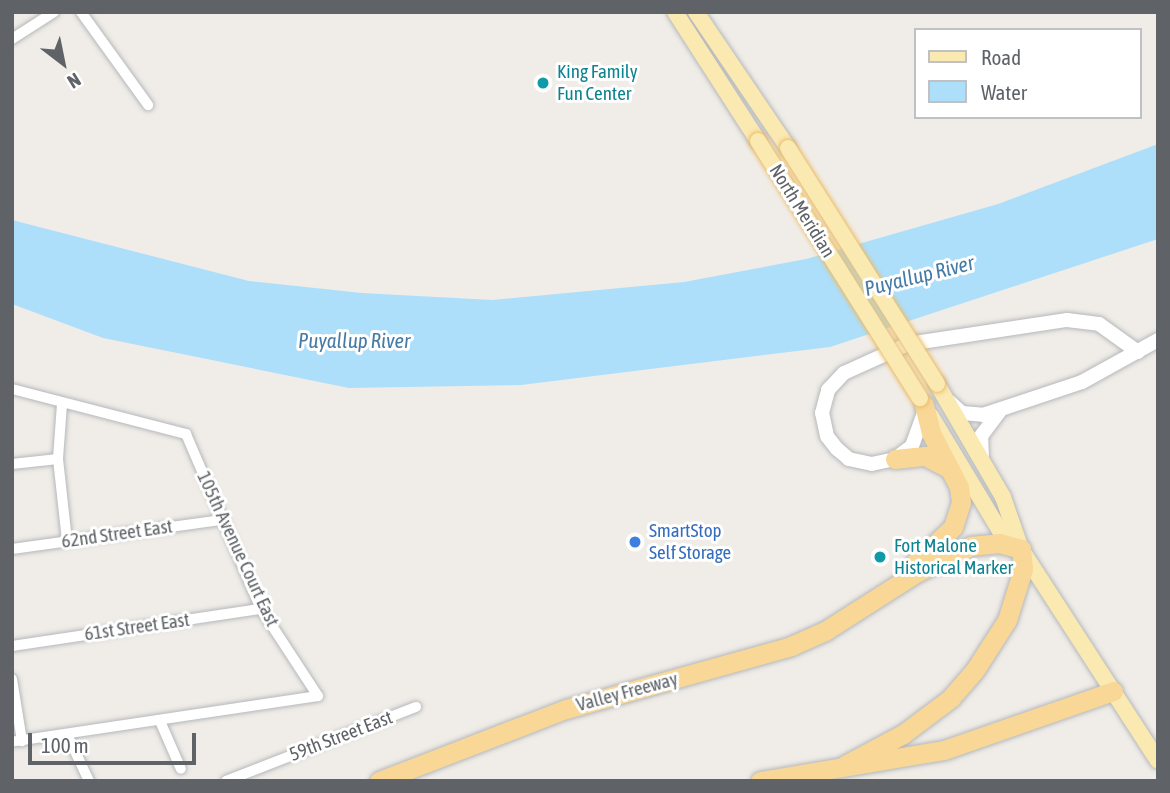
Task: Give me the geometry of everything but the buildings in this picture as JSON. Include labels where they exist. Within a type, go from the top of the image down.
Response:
[{"type":"highway","points":[[871,601],[953,527],[961,502],[950,470],[931,433],[922,401]]},
{"type":"highway","points":[[895,459],[925,456],[950,470]]},
{"type":"highway","points":[[845,765],[903,734],[951,698],[975,670],[1011,610],[1023,569],[1021,549],[999,544],[971,546],[914,574],[871,601]]},
{"type":"highway","name":"Valley Freeway","points":[[379,781],[566,709],[791,646],[825,631],[871,601]]},
{"type":"highway","points":[[760,781],[944,750],[1045,711],[1112,691]]},
{"type":"main road","name":"North Meridian","points":[[675,12],[922,401],[999,529],[1021,549],[1158,761]]},
{"type":"main road","name":"North Meridian","points":[[696,12],[788,148],[941,390],[1013,518],[1021,549]]},
{"type":"street","points":[[12,39],[54,12]]},
{"type":"street","points":[[81,12],[148,105]]},
{"type":"street","points":[[922,401],[917,438],[895,459],[872,464],[849,458],[832,443],[823,421],[825,398],[832,384],[885,351],[1067,320],[1109,328],[1138,352]]},
{"type":"street","points":[[941,390],[971,415],[1082,382],[1158,340]]},
{"type":"street","points":[[12,388],[62,404],[58,459],[67,541]]},
{"type":"street","name":"105th Avenue Court East","points":[[62,404],[186,434],[261,609],[318,696],[160,721]]},
{"type":"street","points":[[982,460],[985,427],[1010,405]]},
{"type":"street","points":[[12,464],[58,459]]},
{"type":"street","name":"62nd Street East","points":[[12,549],[222,520]]},
{"type":"street","name":"61st Street East","points":[[12,646],[261,609]]},
{"type":"street","points":[[12,679],[17,741],[160,721],[181,769]]},
{"type":"street","name":"59th Street East","points":[[226,781],[416,707]]},
{"type":"street","points":[[67,734],[89,781]]},
{"type":"water","name":"Puyallup River","points":[[1158,144],[1158,239],[830,347],[521,385],[349,388],[103,338],[12,304],[12,220],[249,281],[362,293],[492,300],[684,282],[806,259],[998,204]]},
{"type":"place","name":"King Family Fun Center","points":[[543,83]]},
{"type":"place","name":"SmartStop Self Storage","points":[[635,542]]},
{"type":"place","name":"Fort Malone Historical Marker","points":[[880,557]]}]
